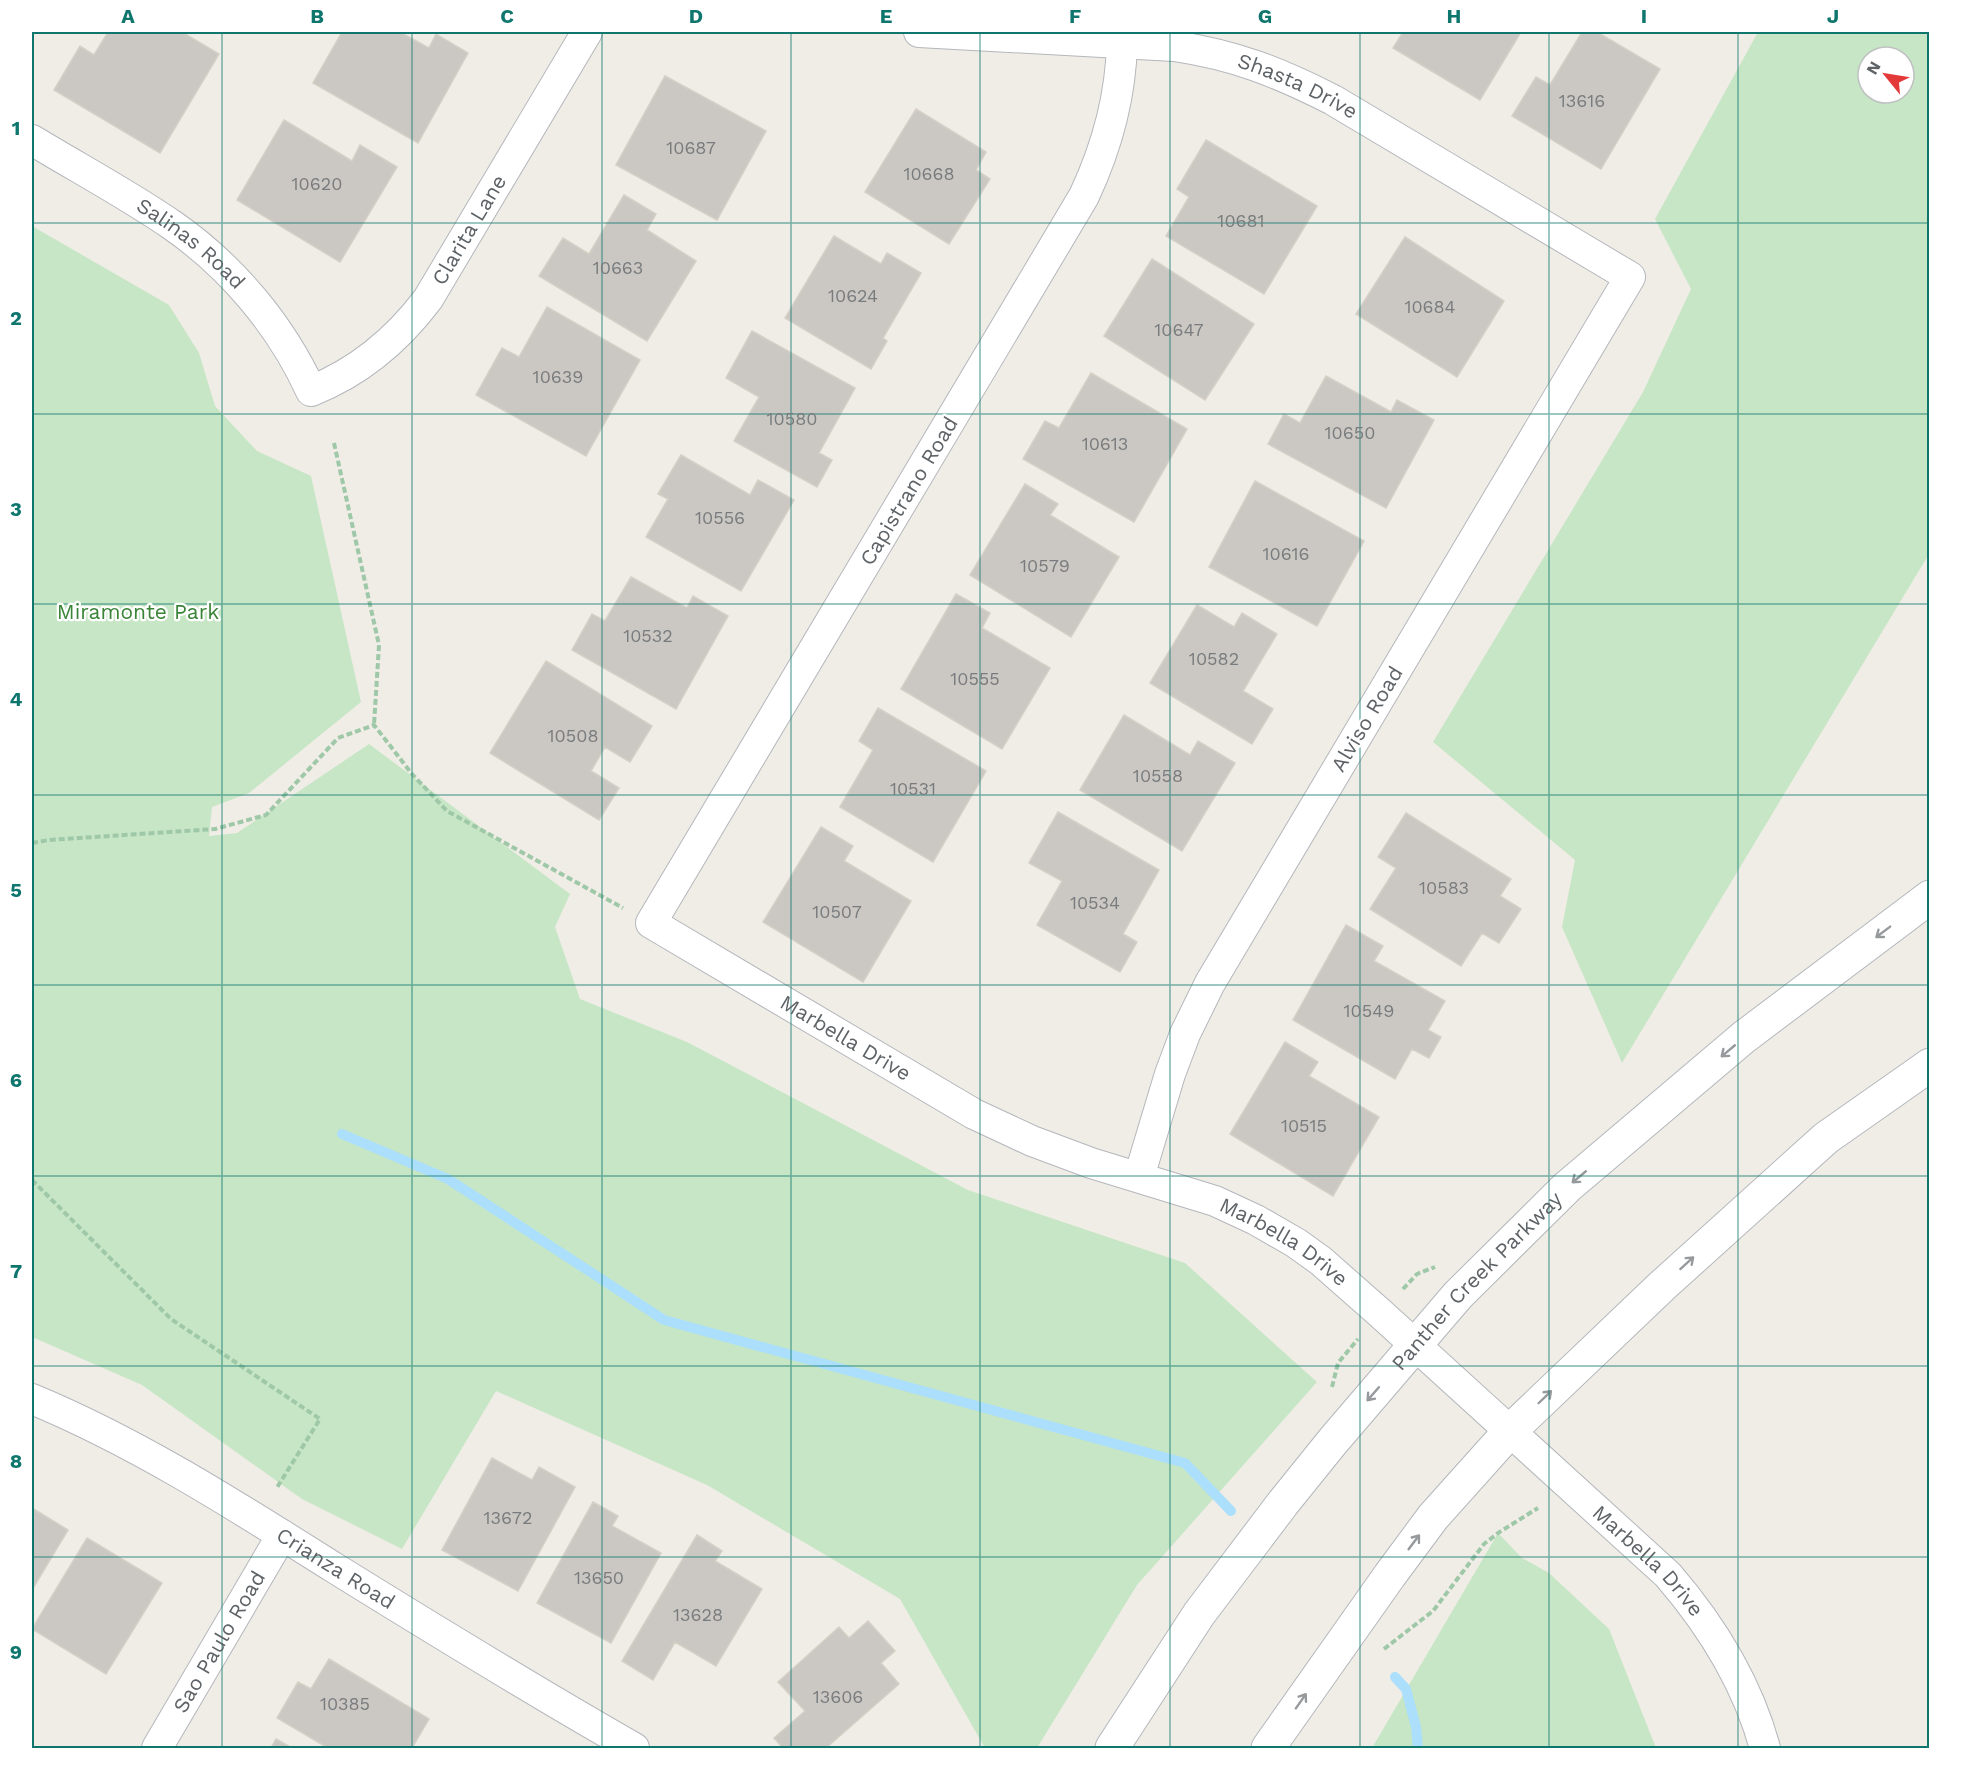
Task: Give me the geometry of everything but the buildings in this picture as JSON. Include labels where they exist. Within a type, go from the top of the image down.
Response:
[{"type":"main road","name":"Panther Creek Parkway","points":[[1112,1749],[1199,1614],[1326,1449],[1458,1295],[1567,1187],[1744,1037],[1929,897]]},
{"type":"main road","points":[[1268,1749],[1427,1525],[1510,1431],[1662,1286],[1826,1138],[1929,1065]]},
{"type":"street","name":"Clarita Lane","points":[[311,391],[351,371],[376,354],[409,323],[428,299],[587,32]]},
{"type":"street","name":"Shasta Drive","points":[[919,32],[1174,46],[1254,64],[1292,79],[1333,100],[1630,277]]},
{"type":"street","name":"Capistrano Road","points":[[651,923],[1084,196],[1100,159],[1112,121],[1119,90],[1122,42]]},
{"type":"street","name":"Salinas Road","points":[[32,140],[147,209],[197,244],[253,299],[280,337],[311,391]]},
{"type":"street","name":"Alviso Road","points":[[1139,1177],[1177,1054],[1210,983],[1630,277]]},
{"type":"street","name":"Marbella Drive","points":[[651,923],[974,1114],[1032,1141],[1215,1201],[1256,1220],[1296,1244],[1344,1281],[1668,1575],[1713,1632],[1732,1664],[1748,1698],[1765,1749]]},
{"type":"street","name":"Crianza Road","points":[[32,1399],[142,1452],[282,1535],[498,1670],[634,1749]]},
{"type":"street","name":"Sao Paulo Road","points":[[157,1749],[282,1535]]},
{"type":"path","points":[[334,443],[379,645],[374,725],[412,774],[447,811],[651,923]]},
{"type":"path","points":[[32,843],[216,829],[266,815],[338,738],[374,725]]},
{"type":"path","points":[[32,1180],[171,1319],[320,1419],[276,1489]]},
{"type":"path","points":[[1381,1652],[1389,1643],[1433,1611],[1484,1544],[1538,1508]]},
{"type":"green space","points":[[1758,32],[1929,32],[1929,554],[1622,1063],[1562,927],[1575,860],[1433,742],[1643,392],[1691,289],[1655,219]]},
{"type":"green space","name":"Miramonte Park","points":[[32,226],[169,305],[199,353],[215,406],[257,451],[311,476],[361,702],[249,793],[212,807],[209,836],[237,833],[369,744],[570,894],[555,927],[580,999],[687,1042],[968,1190],[1185,1263],[1317,1382],[1137,1585],[1037,1748],[985,1748],[900,1599],[707,1485],[496,1391],[402,1549],[302,1499],[142,1385],[32,1337]]},
{"type":"green space","points":[[1498,1533],[1522,1558],[1549,1573],[1609,1629],[1656,1748],[1372,1748]]},
{"type":"waterway","points":[[342,1134],[448,1179],[664,1320],[1185,1463],[1231,1511]]},
{"type":"waterway","points":[[1395,1677],[1406,1689],[1416,1727],[1418,1748]]}]
